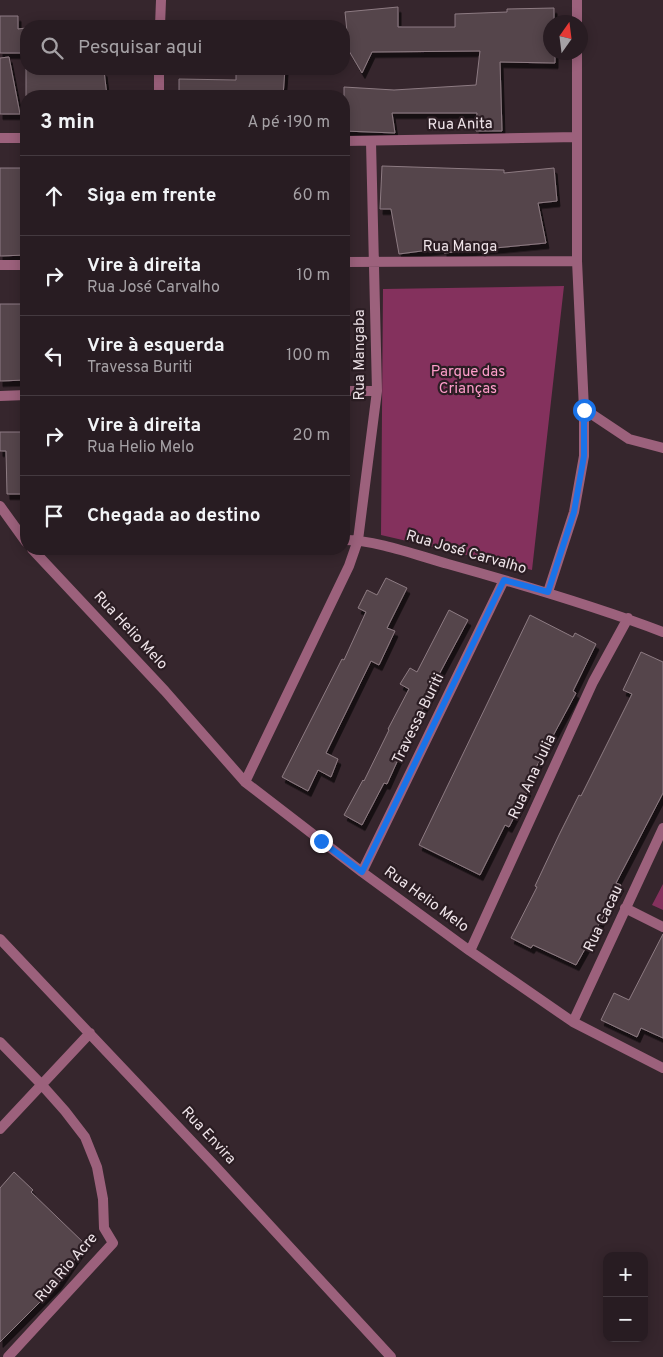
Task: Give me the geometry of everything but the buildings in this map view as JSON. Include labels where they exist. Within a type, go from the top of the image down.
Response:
[{"type":"street","points":[[160,20],[161,0]]},
{"type":"street","points":[[577,0],[577,15]]},
{"type":"street","points":[[548,592],[574,512],[584,456],[584,410],[577,262],[577,60]]},
{"type":"street","points":[[159,75],[159,90]]},
{"type":"street","name":"Rua Anita","points":[[350,141],[577,137]]},
{"type":"street","points":[[0,138],[20,138]]},
{"type":"street","name":"Rua Mangaba","points":[[245,782],[350,566],[358,540],[377,391],[371,142]]},
{"type":"street","name":"Rua Manga","points":[[350,262],[577,262]]},
{"type":"street","points":[[0,265],[20,265]]},
{"type":"street","points":[[350,391],[377,391]]},
{"type":"street","points":[[0,396],[20,395]]},
{"type":"street","points":[[584,410],[629,438],[663,448]]},
{"type":"street","points":[[0,506],[20,534]]},
{"type":"street","name":"Rua José Carvalho","points":[[350,540],[358,540],[548,592],[628,618],[663,632]]},
{"type":"street","name":"Rua Helio Melo","points":[[38,555],[165,691],[245,782],[362,872],[470,951],[573,1022],[663,1068]]},
{"type":"street","name":"Travessa Buriti","points":[[362,872],[504,580]]},
{"type":"street","name":"Rua Ana Julia","points":[[470,951],[593,682],[628,618]]},
{"type":"street","name":"Rua Cacau","points":[[573,1022],[663,828]]},
{"type":"street","points":[[625,908],[663,927]]},
{"type":"street","name":"Rua Envira","points":[[0,939],[208,1158],[391,1357]]},
{"type":"street","points":[[0,1129],[90,1033]]},
{"type":"street","name":"Rua Rio Acre","points":[[0,1042],[42,1084],[85,1137],[97,1167],[103,1200],[104,1228],[113,1243],[8,1357]]},
{"type":"green space","name":"Parque das Crianças","points":[[564,286],[532,570],[381,535],[383,289]]},
{"type":"green space","points":[[663,884],[663,910],[652,905]]},
{"type":"route","points":[[321,841],[362,872],[504,580],[548,592],[574,512],[584,456],[584,410]]}]
